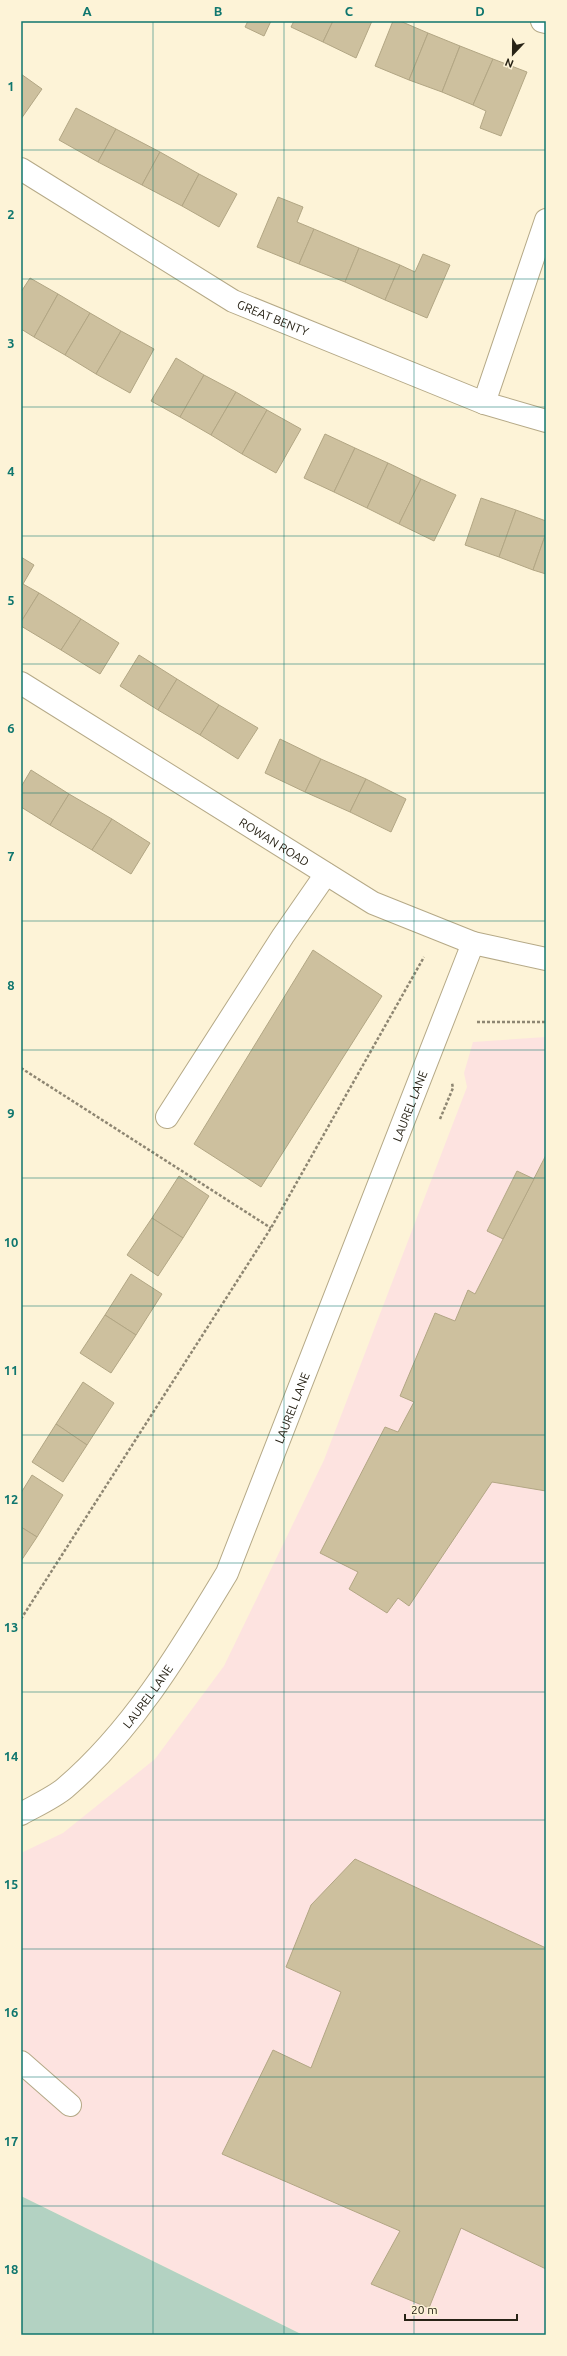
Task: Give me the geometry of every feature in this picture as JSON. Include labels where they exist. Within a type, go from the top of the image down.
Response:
[{"type":"street","points":[[542,21],[546,22]]},
{"type":"street","name":"GREAT BENTY","points":[[21,169],[233,301],[484,403],[546,421]]},
{"type":"street","points":[[484,403],[546,220]]},
{"type":"street","name":"ROWAN ROAD","points":[[21,682],[373,903],[473,943],[546,959]]},
{"type":"street","points":[[167,1117],[283,936],[326,874]]},
{"type":"street","name":"LAUREL LANE","points":[[21,1814],[64,1788],[121,1732],[180,1650],[227,1573],[473,943]]},
{"type":"street","points":[[21,2062],[70,2105]]},
{"type":"path","points":[[21,1619],[271,1228],[440,930]]},
{"type":"path","points":[[21,1068],[271,1228]]},
{"type":"shaded area","points":[[546,1037],[546,2335],[303,2335],[21,2196],[21,1853],[63,1833],[155,1759],[224,1666],[324,1460],[467,1087],[464,1073],[473,1042]]},
{"type":"green space","points":[[21,2196],[303,2335],[21,2335]]},
{"type":"building","points":[[248,21],[271,21],[264,36],[245,27]]},
{"type":"building","points":[[294,21],[333,21],[323,42],[291,27]]},
{"type":"building","points":[[333,21],[372,21],[356,58],[323,42]]},
{"type":"building","points":[[393,21],[400,21],[428,33],[409,80],[375,66]]},
{"type":"building","points":[[428,33],[460,46],[442,92],[409,80]]},
{"type":"building","points":[[460,46],[493,59],[473,105],[442,92]]},
{"type":"building","points":[[493,59],[527,72],[501,136],[480,128],[486,111],[473,105]]},
{"type":"building","points":[[21,74],[42,89],[21,119]]},
{"type":"building","points":[[76,108],[116,129],[98,162],[59,140]]},
{"type":"building","points":[[116,129],[160,152],[142,185],[98,162]]},
{"type":"building","points":[[160,152],[199,174],[182,206],[142,185]]},
{"type":"building","points":[[199,174],[237,194],[219,227],[182,206]]},
{"type":"building","points":[[278,197],[303,207],[297,222],[314,229],[299,264],[257,247]]},
{"type":"building","points":[[314,229],[359,248],[345,282],[299,264]]},
{"type":"building","points":[[359,248],[400,265],[385,300],[345,282]]},
{"type":"building","points":[[423,254],[450,265],[427,318],[385,300],[400,265],[415,272]]},
{"type":"building","points":[[30,278],[58,294],[34,337],[21,329],[21,292]]},
{"type":"building","points":[[58,294],[90,313],[65,355],[34,337]]},
{"type":"building","points":[[90,313],[121,331],[96,374],[65,355]]},
{"type":"building","points":[[121,331],[154,349],[130,393],[96,374]]},
{"type":"building","points":[[176,358],[204,375],[180,417],[151,401]]},
{"type":"building","points":[[204,375],[236,392],[211,435],[180,417]]},
{"type":"building","points":[[236,392],[267,410],[242,454],[211,435]]},
{"type":"building","points":[[267,410],[301,429],[276,473],[242,454]]},
{"type":"building","points":[[325,434],[355,448],[334,492],[304,478]]},
{"type":"building","points":[[355,448],[388,463],[367,508],[334,492]]},
{"type":"building","points":[[388,463],[421,479],[399,524],[367,508]]},
{"type":"building","points":[[421,479],[456,495],[434,541],[399,524]]},
{"type":"building","points":[[481,498],[516,510],[499,557],[465,545]]},
{"type":"building","points":[[516,510],[546,521],[546,533],[533,570],[499,557]]},
{"type":"building","points":[[546,533],[546,574],[533,570]]},
{"type":"building","points":[[21,557],[34,565],[23,584],[39,593],[21,622]]},
{"type":"building","points":[[39,593],[81,619],[61,650],[21,626],[21,622]]},
{"type":"building","points":[[81,619],[119,643],[100,674],[61,650]]},
{"type":"building","points":[[139,655],[177,679],[158,710],[120,686]]},
{"type":"building","points":[[177,679],[219,705],[200,735],[158,710]]},
{"type":"building","points":[[219,705],[258,728],[238,759],[200,735]]},
{"type":"building","points":[[280,739],[321,759],[305,792],[265,773]]},
{"type":"building","points":[[321,759],[366,779],[350,812],[305,792]]},
{"type":"building","points":[[31,770],[69,794],[50,825],[21,807],[21,787]]},
{"type":"building","points":[[366,779],[406,799],[391,832],[350,812]]},
{"type":"building","points":[[69,794],[112,819],[92,850],[50,825]]},
{"type":"building","points":[[112,819],[150,843],[131,874],[92,850]]},
{"type":"building","points":[[313,950],[382,996],[261,1187],[194,1144]]},
{"type":"building","points":[[546,1155],[546,1491],[492,1482],[409,1606],[398,1598],[387,1613],[349,1589],[358,1572],[320,1553],[385,1427],[398,1432],[414,1402],[400,1396],[435,1313],[455,1321],[468,1290],[475,1294]]},
{"type":"building","points":[[517,1171],[534,1179],[503,1239],[487,1231]]},
{"type":"building","points":[[179,1176],[209,1196],[183,1238],[152,1218]]},
{"type":"building","points":[[152,1218],[183,1238],[158,1276],[127,1255]]},
{"type":"building","points":[[131,1274],[162,1294],[136,1335],[105,1315]]},
{"type":"building","points":[[105,1315],[136,1335],[111,1373],[80,1353]]},
{"type":"building","points":[[83,1382],[114,1403],[87,1445],[56,1424]]},
{"type":"building","points":[[56,1424],[87,1445],[63,1482],[32,1462]]},
{"type":"building","points":[[32,1475],[63,1495],[37,1537],[21,1527],[21,1493]]},
{"type":"building","points":[[21,1527],[37,1537],[21,1561]]},
{"type":"building","points":[[355,1859],[546,1948],[546,2269],[461,2228],[429,2308],[371,2284],[400,2231],[222,2154],[273,2050],[311,2068],[341,1992],[286,1967],[311,1905]]}]
